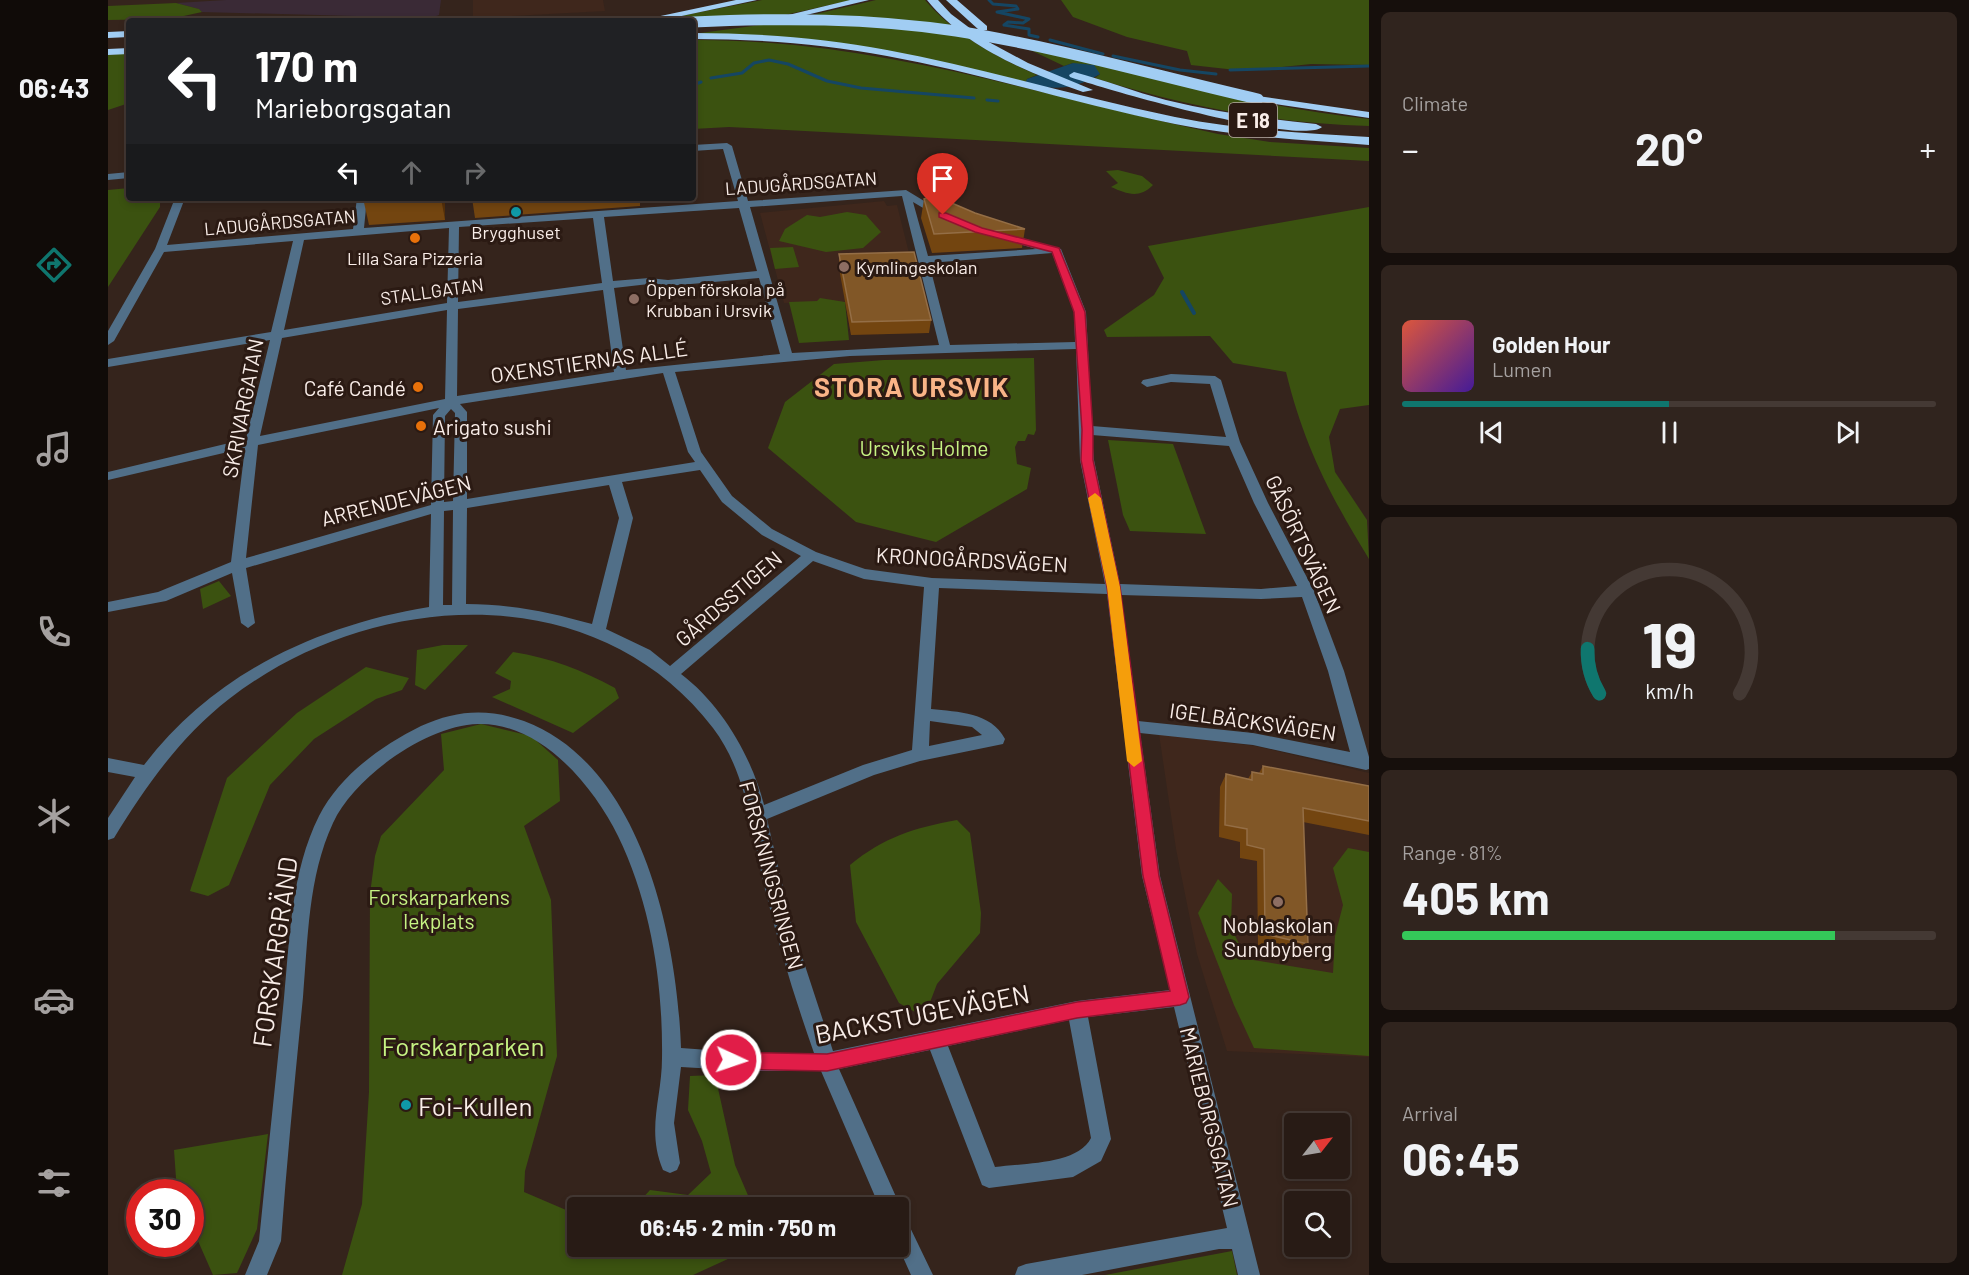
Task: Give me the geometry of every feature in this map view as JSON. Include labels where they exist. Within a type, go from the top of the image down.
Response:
[{"type":"highway","points":[[658,18],[752,0]]},
{"type":"highway","points":[[696,29],[798,15],[864,0]]},
{"type":"highway","name":"E 18","points":[[932,0],[968,33],[1013,60],[1059,80],[1133,103],[1256,120],[1369,130]]},
{"type":"highway","name":"E 18","points":[[951,0],[978,25],[1027,54],[1133,103]]},
{"type":"highway","points":[[696,22],[816,19],[940,29],[1030,44],[1258,99],[1369,115]]},
{"type":"highway","points":[[108,34],[126,34]]},
{"type":"highway","points":[[696,36],[789,39],[897,54],[1133,103],[1230,130],[1369,141]]},
{"type":"highway","points":[[108,43],[126,42]]},
{"type":"highway","points":[[108,48],[126,49]]},
{"type":"highway","points":[[108,52],[126,49]]},
{"type":"street","points":[[696,148],[727,146],[787,357]]},
{"type":"street","points":[[108,177],[126,175]]},
{"type":"street","points":[[906,193],[952,219]]},
{"type":"street","points":[[906,193],[945,346]]},
{"type":"street","name":"LADUGÅRDSGATAN","points":[[160,249],[598,213],[648,204],[742,203],[906,193]]},
{"type":"street","points":[[108,341],[160,249],[179,201]]},
{"type":"street","points":[[358,232],[362,201]]},
{"type":"street","points":[[598,213],[621,375]]},
{"type":"street","points":[[435,610],[439,415],[451,400],[454,225]]},
{"type":"street","points":[[989,232],[1057,252]]},
{"type":"street","name":"SKRIVARGATAN","points":[[248,623],[238,565],[252,441],[299,238]]},
{"type":"street","points":[[924,260],[1057,252]]},
{"type":"street","name":"MARIEBORGSGATAN","points":[[1057,252],[1080,312],[1088,430],[1087,460],[1113,587],[1151,876],[1249,1275]]},
{"type":"street","name":"STALLGATAN","points":[[108,363],[278,333],[452,306],[608,286],[763,274]]},
{"type":"street","name":"OXENSTIERNAS ALLÉ","points":[[108,476],[252,441],[451,400],[621,375],[787,357],[945,346],[1083,345]]},
{"type":"street","name":"KRONOGÅRDSVÄGEN","points":[[668,369],[689,437],[702,465],[727,499],[767,532],[811,555],[864,574],[932,583],[1113,587],[1261,594],[1307,591]]},
{"type":"street","name":"GÅSÖRTSVÄGEN","points":[[1147,383],[1171,378],[1215,380],[1234,442],[1307,591],[1336,671],[1364,763]]},
{"type":"street","points":[[451,400],[461,412],[459,609]]},
{"type":"street","points":[[1088,430],[1234,442]]},
{"type":"street","points":[[440,435],[461,432]]},
{"type":"street","name":"ARRENDEVÄGEN","points":[[108,607],[161,597],[238,565],[437,508],[702,465]]},
{"type":"street","points":[[598,629],[626,518],[614,478]]},
{"type":"street","name":"GÅRDSSTIGEN","points":[[672,674],[811,555]]},
{"type":"street","points":[[920,754],[932,583]]},
{"type":"street","name":"FORSKNINGSRINGEN","points":[[108,833],[147,772],[201,712],[272,662],[312,642],[347,630],[435,610],[501,610],[546,616],[598,629],[634,648],[672,674],[699,698],[726,732],[747,775],[759,815],[770,876],[807,1004],[827,1062],[886,1197]]},
{"type":"street","points":[[759,815],[869,770],[920,754],[997,739],[976,721],[924,714]]},
{"type":"street","name":"FORSKARGRÄND","points":[[256,1275],[270,1241],[303,908],[318,840],[339,799],[376,761],[439,724],[490,717],[528,727],[565,752],[595,786],[623,830],[644,877],[653,909],[665,975],[672,1057],[664,1124],[670,1163]]},
{"type":"street","name":"IGELBÄCKSVÄGEN","points":[[1131,726],[1249,739],[1364,763]]},
{"type":"street","points":[[108,765],[147,772]]},
{"type":"street","name":"BACKSTUGEVÄGEN","points":[[672,1057],[750,1062],[827,1062],[1077,1010],[1180,997]]},
{"type":"street","points":[[934,1038],[949,1070],[989,1178],[1004,1178],[1073,1167],[1094,1154],[1101,1139],[1077,1010]]},
{"type":"street","points":[[1026,1275],[1219,1238],[1240,1239]]},
{"type":"street","points":[[909,1247],[922,1275]]},
{"type":"shaded area","points":[[226,0],[441,0],[439,15],[430,18],[202,12],[176,3]]},
{"type":"shaded area","points":[[473,0],[603,0],[605,11],[473,18]]},
{"type":"shaded area","name":"Kymlingeskolan","points":[[884,201],[887,206],[897,205],[929,333],[851,335],[845,302],[784,303],[760,213]]},
{"type":"shaded area","name":"Noblaskolan Sundbyberg","points":[[1159,734],[1255,746],[1369,773],[1369,1057],[1227,1051],[1197,954],[1176,849]]},
{"type":"green space","points":[[762,0],[852,0],[780,16],[696,19],[670,18]]},
{"type":"green space","points":[[876,0],[925,0],[949,24],[977,44],[1037,75],[1027,79],[1026,82],[902,55],[820,42],[778,37],[696,34],[782,22]]},
{"type":"green space","points":[[1061,0],[1369,0],[1369,65],[1311,64],[1245,71],[1191,65],[1187,51],[1127,37],[1073,17]]},
{"type":"green space","points":[[176,3],[199,9],[202,12],[175,18],[108,20],[108,6]]},
{"type":"green space","points":[[696,40],[760,42],[892,59],[958,72],[1218,134],[1270,142],[1369,148],[1369,161],[729,127],[696,129]]},
{"type":"green space","points":[[1022,46],[1238,98],[1369,119],[1369,126],[1299,122],[1196,105],[1095,78],[1100,74],[1073,63],[1064,66]]},
{"type":"green space","points":[[126,53],[126,104],[108,110],[108,55]]},
{"type":"green space","points":[[1118,170],[1142,176],[1153,185],[1138,194],[1111,187],[1118,183],[1106,171]]},
{"type":"green space","points":[[126,188],[126,201],[160,201],[160,207],[108,287],[108,190]]},
{"type":"green space","points":[[1369,207],[1369,405],[1340,409],[1329,437],[1335,472],[1367,520],[1369,559],[1330,491],[1310,447],[1286,372],[1233,363],[1210,336],[1107,337],[1104,330],[1154,295],[1164,278],[1148,246]]},
{"type":"green space","points":[[847,212],[866,215],[881,232],[863,248],[826,252],[779,241],[785,229],[807,215],[820,217]]},
{"type":"green space","points":[[793,247],[799,267],[775,269],[770,248]]},
{"type":"green space","points":[[820,298],[845,302],[849,340],[799,343],[789,302],[817,301]]},
{"type":"green space","name":"Ursviks Holme","points":[[1034,358],[1036,430],[1034,435],[1028,434],[1025,441],[1018,441],[1015,447],[1017,464],[1031,468],[1027,489],[936,542],[856,522],[768,448],[785,402],[834,364],[884,360]]},
{"type":"green space","points":[[1108,440],[1173,444],[1206,534],[1130,531],[1123,515]]},
{"type":"green space","points":[[219,581],[231,596],[203,609],[200,589]]},
{"type":"green space","points":[[443,645],[468,645],[425,690],[415,685],[417,650]]},
{"type":"green space","points":[[513,652],[553,661],[578,670],[615,688],[619,698],[573,733],[492,697],[510,689],[511,681],[495,673]]},
{"type":"green space","points":[[366,667],[409,678],[402,690],[376,699],[314,739],[270,785],[229,885],[208,896],[190,891],[227,778],[297,713]]},
{"type":"green space","name":"Forskarparken","points":[[481,724],[531,736],[558,760],[560,801],[524,826],[551,900],[557,1056],[525,1171],[524,1192],[567,1210],[567,1257],[732,1257],[693,1275],[342,1275],[362,1204],[369,1092],[370,894],[375,856],[381,836],[444,770],[441,734]]},
{"type":"green space","points":[[957,820],[970,833],[981,913],[980,933],[937,984],[927,1010],[922,1016],[899,1003],[856,922],[850,865],[875,847],[900,835],[927,826]]},
{"type":"green space","points":[[1348,848],[1369,852],[1369,1056],[1254,1048],[1234,1005],[1198,913],[1218,879],[1232,894],[1231,928],[1247,959],[1333,973],[1335,936],[1343,905],[1333,868]]},
{"type":"green space","points":[[715,1075],[735,1165],[749,1197],[644,1197],[650,1190],[688,1195],[711,1173],[702,1141],[688,1110],[690,1076]]},
{"type":"green space","points":[[268,1134],[257,1229],[237,1273],[213,1275],[204,1255],[204,1179],[176,1179],[174,1150]]},
{"type":"green space","points":[[1232,1251],[1237,1275],[1105,1275]]},
{"type":"water","points":[[1073,63],[1094,65],[1100,74],[1073,86],[1055,88],[1026,82],[1027,79]]},
{"type":"building","points":[[933,195],[975,213],[1025,229],[934,234],[924,199]]},
{"type":"building","name":"Kymlingeskolan","points":[[914,252],[931,320],[852,322],[839,254]]},
{"type":"building","points":[[1263,766],[1369,786],[1369,821],[1303,808],[1308,944],[1265,934],[1264,849],[1247,845],[1247,829],[1225,825],[1226,774],[1252,780],[1252,772],[1263,774]]},
{"type":"waterway","points":[[989,0],[993,4],[1016,6],[1018,9],[997,12],[1029,19],[1023,23],[1008,22],[1004,25],[1029,29],[1029,35],[1038,37]]},
{"type":"waterway","points":[[1050,40],[1103,54]]},
{"type":"waterway","points":[[1113,56],[1180,70],[1216,74]]},
{"type":"waterway","points":[[711,78],[742,73],[754,63],[769,60],[788,64],[827,81],[861,88],[974,98]]},
{"type":"waterway","points":[[1230,70],[1369,66]]},
{"type":"waterway","points":[[696,84],[701,82]]},
{"type":"waterway","points":[[987,100],[998,101]]},
{"type":"waterway","points":[[1182,292],[1194,313]]},
{"type":"slow traffic","points":[[1095,498],[1117,610],[1134,761]]},
{"type":"place","name":"Brygghuset","points":[[516,212]]},
{"type":"place","name":"Lilla Sara Pizzeria","points":[[415,238]]},
{"type":"place","name":"Kymlingeskolan","points":[[844,267]]},
{"type":"place","name":"Öppen förskola på Krubban i Ursvik","points":[[634,299]]},
{"type":"place","name":"Café Candé","points":[[418,387]]},
{"type":"place","name":"Arigato sushi","points":[[421,426]]},
{"type":"place","name":"Noblaskolan Sundbyberg","points":[[1278,902]]},
{"type":"place","name":"Foi-Kullen","points":[[406,1105]]},
{"type":"district","name":"STORA URSVIK","points":[[912,386]]},
{"type":"route","points":[[731,1060],[827,1062],[1077,1010],[1180,997],[1151,876],[1131,740],[1117,610],[1087,460],[1088,430],[1080,312],[1056,250],[978,230],[943,215]]},
{"type":"park label","name":"Forskarparkens lekplats","points":[[439,908]]}]
